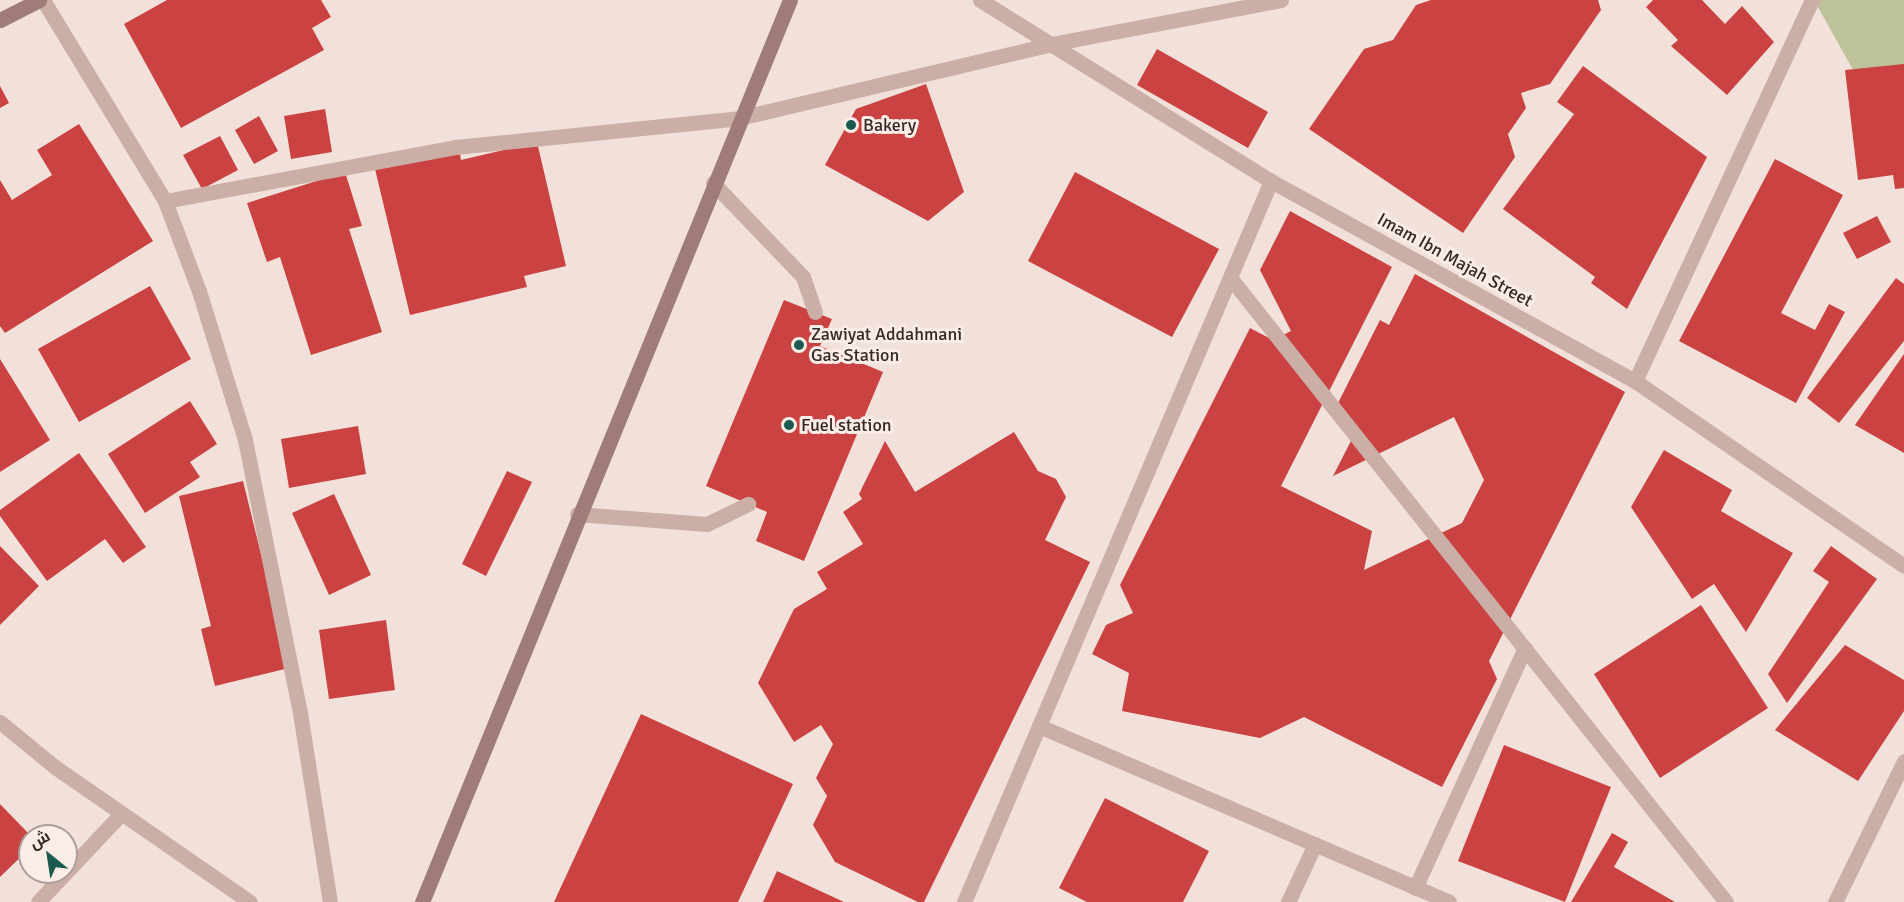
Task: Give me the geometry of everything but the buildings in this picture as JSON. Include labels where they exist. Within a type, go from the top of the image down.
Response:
[{"type":"main road","points":[[0,20],[41,0]]},
{"type":"main road","points":[[422,902],[577,514],[739,118],[790,0]]},
{"type":"street","points":[[41,0],[165,201],[199,291],[245,440],[300,713],[330,902]]},
{"type":"street","name":"Imam Ibn Majah Street","points":[[980,0],[1272,181],[1635,381],[1904,566]]},
{"type":"street","points":[[165,201],[455,147],[739,118],[1051,44],[1281,0]]},
{"type":"street","points":[[1635,381],[1812,0]]},
{"type":"street","points":[[964,902],[1232,280],[1272,181]]},
{"type":"street","points":[[713,183],[803,277],[815,312]]},
{"type":"street","points":[[1232,280],[1726,902]]},
{"type":"street","points":[[577,514],[707,524],[748,504]]},
{"type":"street","points":[[1415,888],[1525,648]]},
{"type":"street","points":[[0,722],[121,814],[250,902]]},
{"type":"street","points":[[1039,726],[1449,902]]},
{"type":"street","points":[[1835,902],[1904,761]]},
{"type":"street","points":[[38,902],[121,814]]},
{"type":"street","points":[[1288,902],[1315,844]]},
{"type":"green space","points":[[1814,0],[1904,0],[1904,161]]},
{"type":"place","name":"Bakery","points":[[851,125]]},
{"type":"place","name":"Zawiyat Addahmani Gas Station","points":[[799,345]]},
{"type":"place","name":"Fuel station","points":[[789,425]]}]
